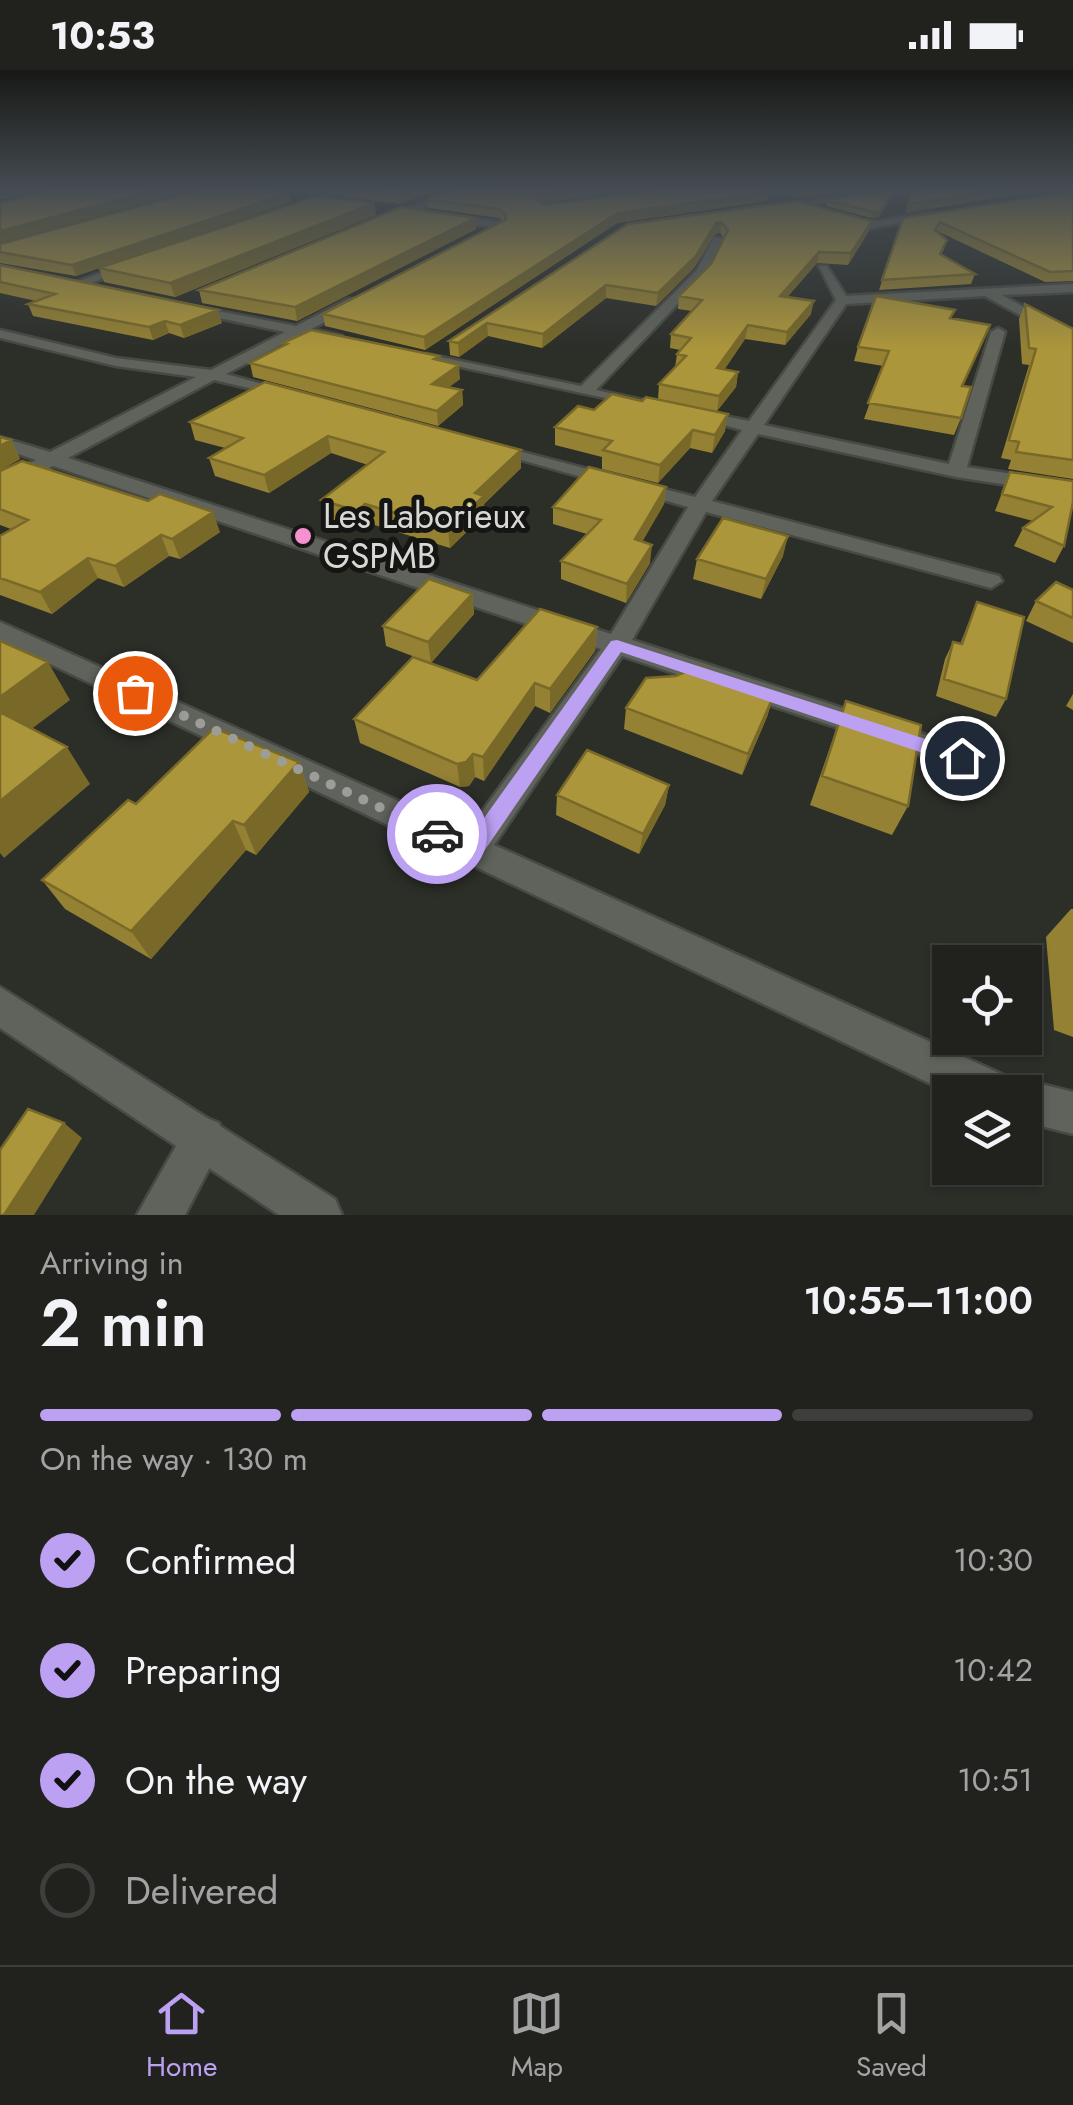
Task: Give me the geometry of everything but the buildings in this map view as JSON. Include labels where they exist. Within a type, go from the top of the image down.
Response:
[{"type":"street","points":[[585,392],[702,272],[716,242]]},
{"type":"street","points":[[77,284],[151,258]]},
{"type":"street","points":[[823,268],[842,300]]},
{"type":"street","points":[[58,280],[110,292]]},
{"type":"street","points":[[842,300],[1073,288]]},
{"type":"street","points":[[986,292],[1069,335]]},
{"type":"street","points":[[0,486],[364,296]]},
{"type":"street","points":[[194,298],[168,304],[354,343]]},
{"type":"street","points":[[472,851],[617,645],[700,504],[842,300]]},
{"type":"street","points":[[956,470],[998,332]]},
{"type":"street","points":[[0,334],[116,362],[212,375],[306,400]]},
{"type":"street","points":[[429,359],[444,348]]},
{"type":"street","points":[[410,355],[660,408]]},
{"type":"street","points":[[678,412],[956,470],[1073,489]]},
{"type":"street","points":[[0,442],[962,758]]},
{"type":"street","points":[[474,445],[991,581]]},
{"type":"street","points":[[0,630],[956,1075]]},
{"type":"street","points":[[0,1006],[319,1215]]},
{"type":"street","points":[[1042,1105],[1073,1113]]},
{"type":"street","points":[[160,1215],[204,1138]]},
{"type":"way so far","points":[[135,693],[437,834]]},
{"type":"place","name":"Les Laborieux GSPMB","points":[[303,536]]},
{"type":"route","points":[[437,834],[472,851],[617,645],[962,758]]}]
